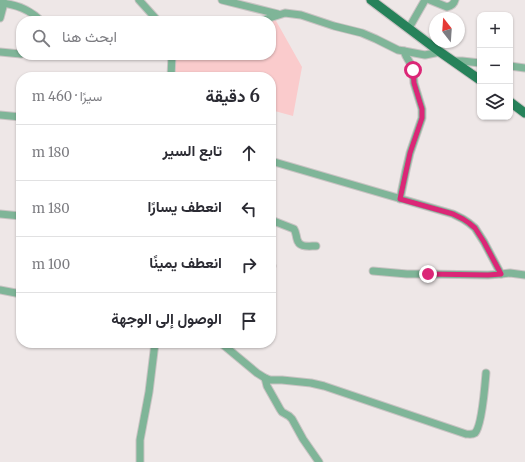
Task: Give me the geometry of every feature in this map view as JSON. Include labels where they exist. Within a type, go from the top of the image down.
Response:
[{"type":"main road","points":[[371,0],[477,78]]},
{"type":"main road","points":[[513,104],[525,114]]},
{"type":"street","points":[[139,0],[153,16]]},
{"type":"street","points":[[222,0],[279,14]]},
{"type":"street","points":[[409,28],[425,0]]},
{"type":"street","points":[[430,0],[448,7],[454,4],[455,0]]},
{"type":"street","points":[[0,18],[1,2],[24,9],[34,16]]},
{"type":"street","points":[[274,16],[285,13],[301,15],[362,33],[398,50],[425,55],[440,52]]},
{"type":"street","points":[[400,199],[410,153],[422,118],[422,109],[414,83],[413,68],[404,51]]},
{"type":"street","points":[[0,52],[16,54]]},
{"type":"street","points":[[171,72],[172,60]]},
{"type":"street","points":[[454,61],[477,63]]},
{"type":"street","points":[[513,66],[525,68]]},
{"type":"street","points":[[0,115],[16,117]]},
{"type":"street","points":[[276,162],[453,214],[475,228],[501,274]]},
{"type":"street","points":[[0,214],[16,216]]},
{"type":"street","points":[[276,222],[294,229],[300,245],[304,247],[316,246]]},
{"type":"street","points":[[373,271],[407,274],[488,275],[510,273],[525,275]]},
{"type":"street","points":[[0,290],[16,293]]},
{"type":"street","points":[[140,462],[140,440],[149,392],[154,348]]},
{"type":"street","points":[[227,348],[257,373],[270,380],[311,383],[471,435],[478,427],[482,411],[486,373]]},
{"type":"street","points":[[265,378],[267,386],[280,409],[292,419],[303,440],[319,462]]},
{"type":"shaded area","points":[[276,21],[302,67],[293,116],[276,111],[276,72],[172,72],[174,60],[276,60]]},
{"type":"route","points":[[413,70],[414,83],[422,109],[422,118],[410,153],[400,199],[453,214],[469,223],[475,228],[484,242],[501,274],[428,274]]}]
